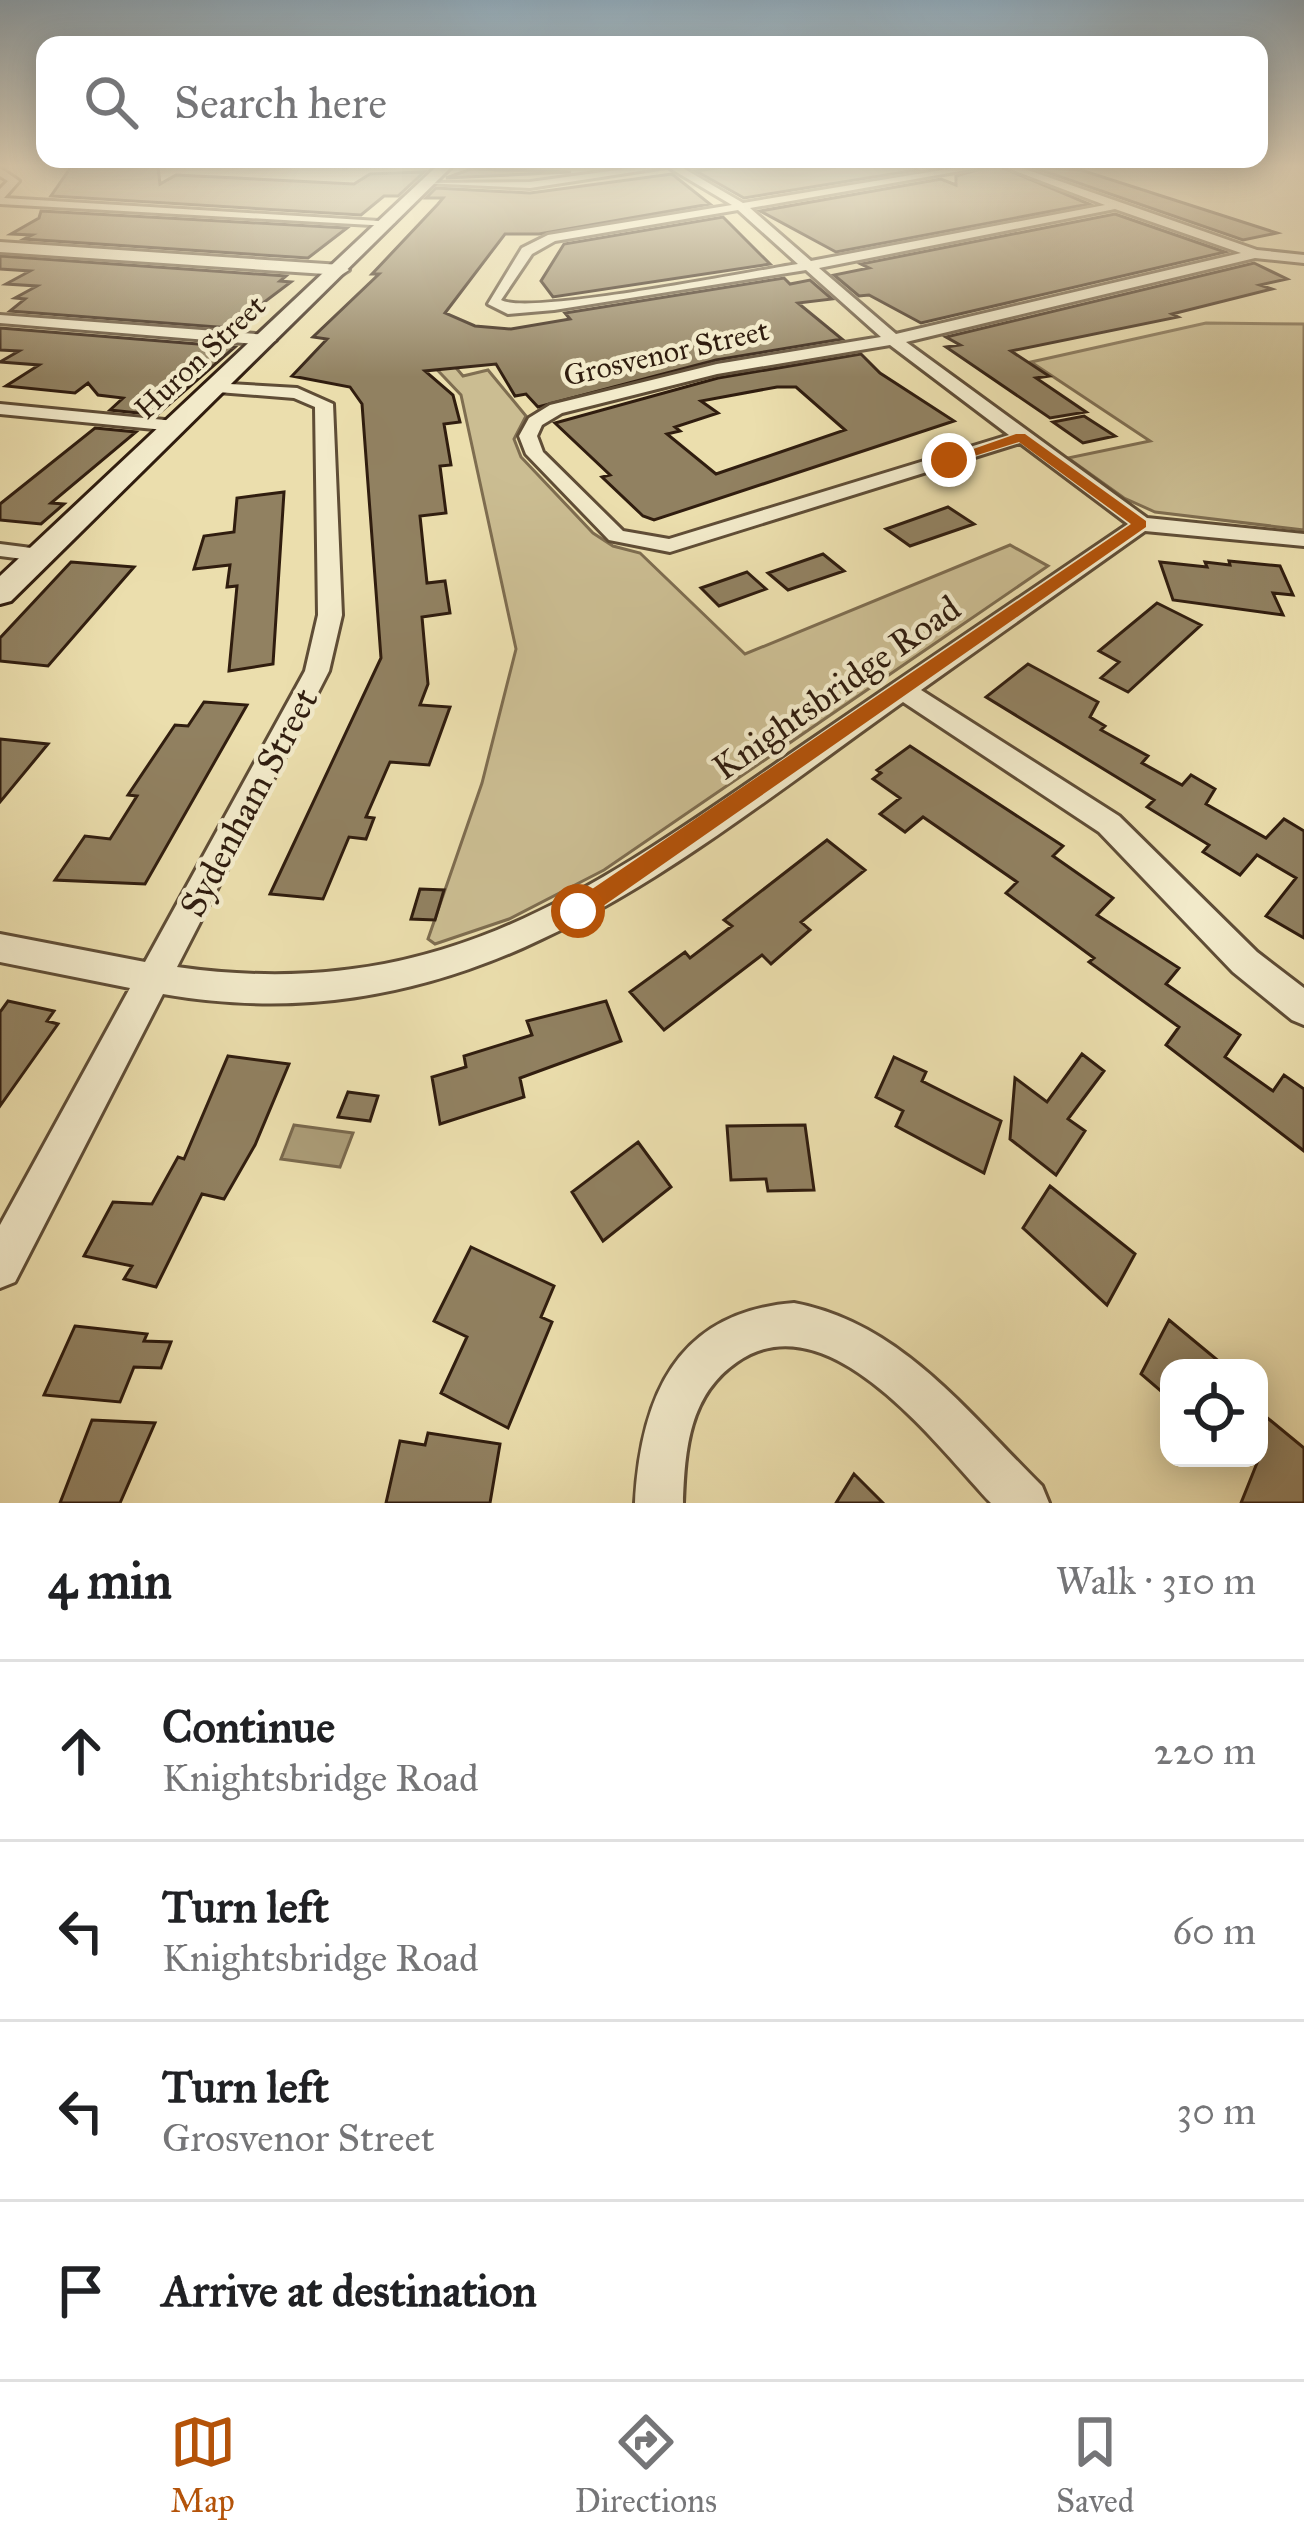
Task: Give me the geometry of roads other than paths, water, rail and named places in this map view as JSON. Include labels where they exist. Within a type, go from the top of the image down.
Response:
[{"type":"main road","name":"Huron Street","points":[[0,594],[374,237]]},
{"type":"street","points":[[562,237],[527,250],[493,301],[508,310],[526,310],[808,266],[956,237]]},
{"type":"street","points":[[776,237],[893,340],[1141,524],[1304,540]]},
{"type":"street","points":[[1206,237],[1255,254]]},
{"type":"street","points":[[0,247],[341,270]]},
{"type":"street","name":"Grosvenor Street","points":[[1020,437],[670,546],[616,536],[529,442],[535,422],[556,409],[717,369],[893,340],[1255,254],[1304,259]]},
{"type":"street","points":[[0,319],[268,340]]},
{"type":"street","name":"Sydenham Street","points":[[0,1267],[317,671],[329,620],[324,404],[297,393],[218,387]]},
{"type":"street","points":[[0,410],[175,427]]},
{"type":"street","name":"Knightsbridge Road","points":[[0,948],[199,985],[322,987],[406,975],[497,948],[565,918],[628,881],[1141,524]]},
{"type":"street","points":[[0,550],[40,555]]},
{"type":"street","points":[[901,689],[1109,824],[1245,962],[1304,1009]]},
{"type":"street","points":[[658,1503],[665,1436],[686,1386],[721,1342],[748,1327],[811,1324],[860,1346],[1025,1503]]}]
